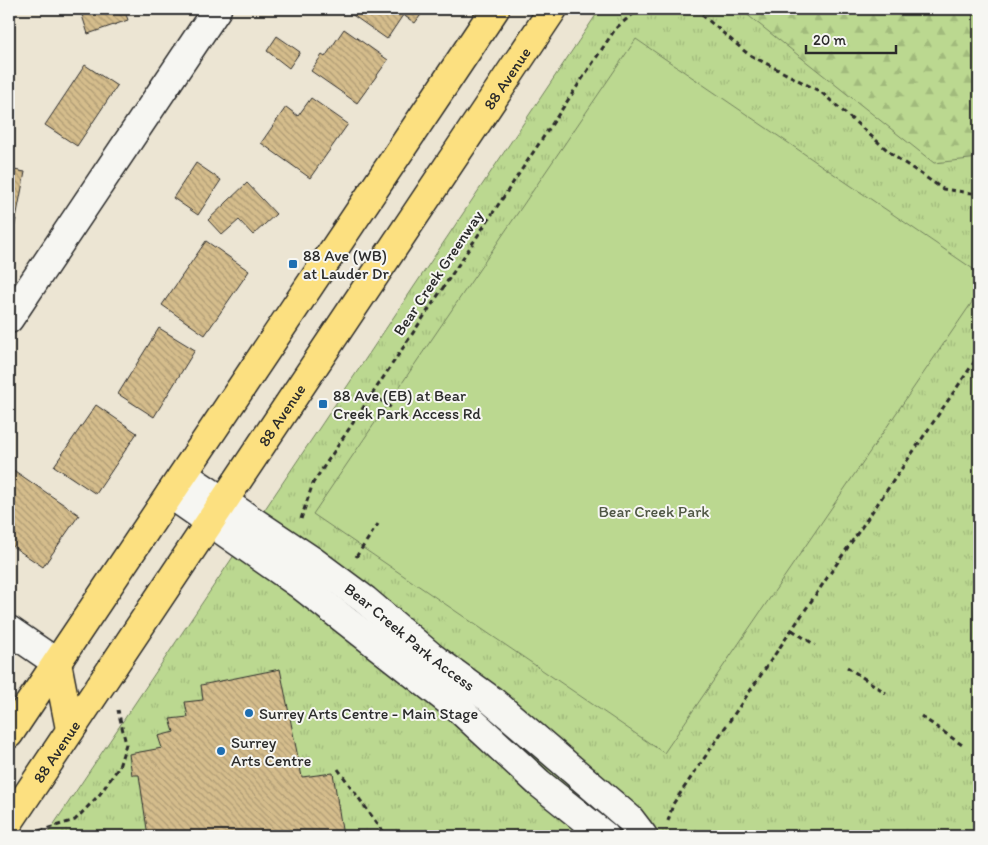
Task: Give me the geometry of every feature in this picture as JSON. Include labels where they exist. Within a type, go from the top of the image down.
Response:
[{"type":"main road","points":[[9,734],[495,9]]},
{"type":"main road","name":"88 Avenue","points":[[9,822],[70,728],[553,9]]},
{"type":"main road","points":[[57,663],[70,728]]},
{"type":"street","points":[[9,319],[217,9]]},
{"type":"street","name":"Bear Creek Park Access","points":[[177,484],[216,511],[299,584],[460,710],[539,783],[605,836]]},
{"type":"street","name":"Bear Creek Park Access","points":[[216,511],[314,562],[365,600],[432,657],[490,698],[630,819],[655,830]]},
{"type":"street","points":[[9,630],[57,663]]},
{"type":"path","name":"Bear Creek Greenway","points":[[292,517],[300,522],[313,483],[616,28],[639,9]]},
{"type":"path","points":[[695,9],[748,54],[821,92],[894,156],[943,189],[979,194]]},
{"type":"path","points":[[655,830],[979,355]]},
{"type":"path","points":[[372,394],[393,409]]},
{"type":"path","points":[[356,557],[378,524]]},
{"type":"path","points":[[792,630],[815,645]]},
{"type":"path","points":[[847,667],[886,693]]},
{"type":"path","points":[[36,832],[75,820],[100,794],[119,767],[126,744],[118,709]]},
{"type":"path","points":[[921,716],[965,747]]},
{"type":"path","points":[[338,769],[386,836]]},
{"type":"green space","name":"Bear Creek Park","points":[[600,9],[979,9],[979,836],[46,836]]},
{"type":"green space","points":[[740,9],[979,9],[979,158],[934,163]]},
{"type":"green space","points":[[636,39],[979,273],[979,292],[664,753],[313,514]]},
{"type":"building","points":[[80,9],[124,9],[128,20],[88,34]]},
{"type":"building","points":[[344,9],[425,9],[415,23],[403,15],[387,39]]},
{"type":"building","points":[[344,29],[388,60],[357,103],[311,71],[322,55],[325,57]]},
{"type":"building","points":[[277,36],[300,52],[289,68],[267,51]]},
{"type":"building","points":[[85,65],[117,86],[77,146],[45,125]]},
{"type":"building","points":[[311,98],[348,124],[310,178],[261,143],[286,107],[298,116]]},
{"type":"building","points":[[196,163],[221,180],[198,215],[173,198]]},
{"type":"building","points":[[9,169],[25,172],[14,229],[9,228]]},
{"type":"building","points":[[247,183],[276,214],[253,235],[239,220],[222,235],[208,220]]},
{"type":"building","points":[[206,241],[249,271],[205,335],[162,305]]},
{"type":"building","points":[[159,328],[195,350],[154,417],[118,394]]},
{"type":"building","points":[[96,405],[137,433],[96,494],[54,466]]},
{"type":"building","points":[[9,467],[79,515],[43,567],[9,544]]},
{"type":"building","name":"Surrey Arts Centre","points":[[280,669],[302,777],[333,773],[343,836],[148,836],[139,775],[132,775],[129,754],[162,748],[158,736],[174,732],[170,719],[188,717],[185,702],[203,700],[201,685]]},
{"type":"place","name":"88 Ave (WB) at Lauder Dr","points":[[293,264]]},
{"type":"place","name":"88 Ave (EB) at Bear Creek Park Access Rd","points":[[323,404]]},
{"type":"place","name":"Surrey Arts Centre - Main Stage","points":[[249,713]]},
{"type":"place","name":"Surrey Arts Centre","points":[[221,751]]}]
